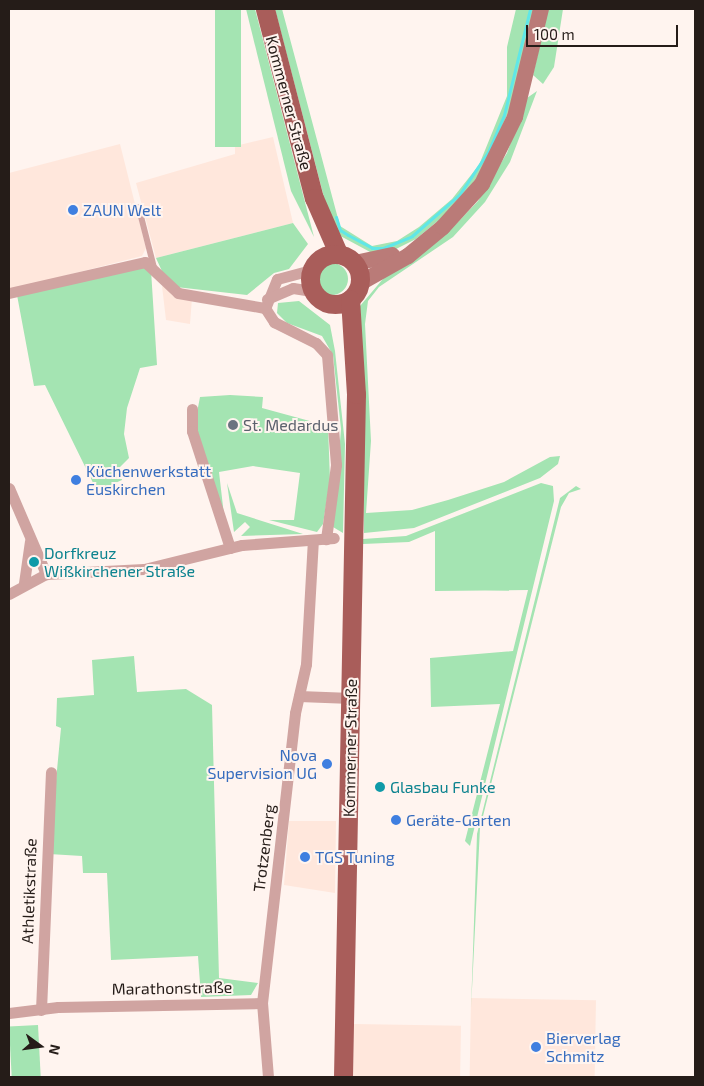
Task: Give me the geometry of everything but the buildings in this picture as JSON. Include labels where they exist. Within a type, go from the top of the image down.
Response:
[{"type":"main road","name":"Kommerner Straße","points":[[265,9],[314,198],[323,260]]},
{"type":"main road","points":[[417,246],[378,260],[355,263],[323,260],[312,291],[330,304],[350,299],[360,283],[417,246],[460,211],[501,152],[522,92],[541,9]]},
{"type":"main road","points":[[355,263],[360,283]]},
{"type":"main road","name":"Kommerner Straße","points":[[343,1077],[353,550],[354,419],[350,299]]},
{"type":"main road","name":"Kommerner Straße","points":[[330,304],[354,419]]},
{"type":"street","points":[[9,594],[24,583],[46,574],[144,569],[230,548],[330,539],[336,465],[327,355],[316,343],[274,322],[266,303],[277,279],[323,260]]},
{"type":"street","points":[[9,293],[139,261],[154,266],[178,293],[266,303],[293,288],[312,291]]},
{"type":"street","points":[[192,410],[192,431],[230,548]]},
{"type":"street","points":[[9,488],[30,541],[46,574]]},
{"type":"street","name":"Trotzenberg","points":[[262,1004],[298,696],[309,636],[312,540]]},
{"type":"street","points":[[24,583],[30,541]]},
{"type":"street","points":[[298,696],[351,698]]},
{"type":"street","name":"Athletikstraße","points":[[41,1010],[51,772]]},
{"type":"street","points":[[262,1004],[268,1077]]},
{"type":"street","name":"Marathonstraße","points":[[9,1013],[41,1010],[262,1004]]},
{"type":"lane","points":[[139,208],[154,266]]},
{"type":"shaded area","points":[[273,137],[293,223],[156,258],[136,183],[235,154],[235,146]]},
{"type":"shaded area","name":"ZAUN Welt","points":[[120,144],[146,248],[142,256],[9,290],[9,173]]},
{"type":"shaded area","points":[[162,286],[192,298],[190,324],[166,320]]},
{"type":"shaded area","points":[[289,821],[336,821],[335,893],[284,885]]},
{"type":"shaded area","points":[[471,998],[596,1000],[595,1077],[470,1077]]},
{"type":"shaded area","points":[[354,1024],[461,1026],[460,1077],[353,1077]]},
{"type":"green space","points":[[215,9],[241,9],[241,147],[215,147]]},
{"type":"green space","points":[[246,9],[255,9],[314,237],[291,191]]},
{"type":"green space","points":[[275,9],[282,9],[340,226],[372,246],[397,241],[419,227],[452,199],[479,165],[507,96],[507,47],[516,9],[534,9],[513,102],[483,169],[456,206],[416,239],[392,251],[372,253],[333,232]]},
{"type":"green space","points":[[548,9],[563,9],[554,67],[543,84],[533,75]]},
{"type":"green space","points":[[537,91],[510,162],[485,202],[453,237],[379,287],[368,301],[365,324],[371,441],[366,513],[412,510],[448,500],[504,482],[550,457],[560,456],[558,464],[540,478],[414,528],[364,533],[360,306],[388,273],[457,223],[478,201],[507,153],[527,98]]},
{"type":"green space","points":[[293,223],[308,244],[289,269],[274,273],[247,295],[176,287],[166,280],[156,258]]},
{"type":"green space","points":[[332,263],[338,264],[343,268],[347,273],[347,285],[343,290],[338,294],[332,295],[326,294],[321,290],[317,285],[316,279],[317,273],[321,268],[326,264]]},
{"type":"green space","points":[[139,266],[151,270],[157,365],[140,368],[127,408],[124,434],[129,458],[119,468],[122,480],[97,491],[45,385],[34,386],[17,295]]},
{"type":"green space","points":[[299,301],[330,325],[335,351],[345,444],[343,533],[333,527],[341,429],[333,355],[322,336],[287,323],[277,313],[278,303]]},
{"type":"green space","points":[[230,395],[263,397],[262,408],[328,426],[330,480],[323,524],[317,532],[269,520],[294,520],[300,473],[253,466],[219,472],[224,515],[195,423],[200,397]]},
{"type":"green space","points":[[227,483],[237,513],[303,534],[241,536],[250,527],[245,522],[234,532]]},
{"type":"green space","points":[[541,483],[553,486],[554,501],[470,846],[465,841],[500,704],[431,707],[430,658],[513,651],[528,590],[435,591],[435,531],[409,542],[363,544],[363,539],[406,536]]},
{"type":"green space","points":[[576,486],[581,489],[569,493],[561,507],[480,828],[471,1009],[477,834],[560,498]]},
{"type":"green space","points":[[134,656],[137,692],[186,689],[212,705],[219,978],[258,983],[251,995],[201,997],[198,956],[111,960],[107,873],[83,873],[82,856],[49,854],[61,728],[56,726],[57,698],[94,695],[92,660]]},
{"type":"green space","points":[[38,1025],[41,1077],[12,1077],[9,1027]]},
{"type":"waterway","points":[[336,217],[340,230],[372,248],[383,248],[412,236],[459,195],[488,152],[504,115],[530,9]]},
{"type":"place","name":"ZAUN Welt","points":[[73,210]]},
{"type":"place","name":"St. Medardus","points":[[233,425]]},
{"type":"place","name":"Küchenwerkstatt Euskirchen","points":[[76,480]]},
{"type":"place","name":"Dorfkreuz Wißkirchener Straße","points":[[34,562]]},
{"type":"place","name":"Nova Supervision UG","points":[[327,764]]},
{"type":"place","name":"Glasbau Funke","points":[[380,787]]},
{"type":"place","name":"Geräte-Garten","points":[[396,820]]},
{"type":"place","name":"TGS Tuning","points":[[305,857]]},
{"type":"place","name":"Bierverlag Schmitz","points":[[536,1047]]}]
